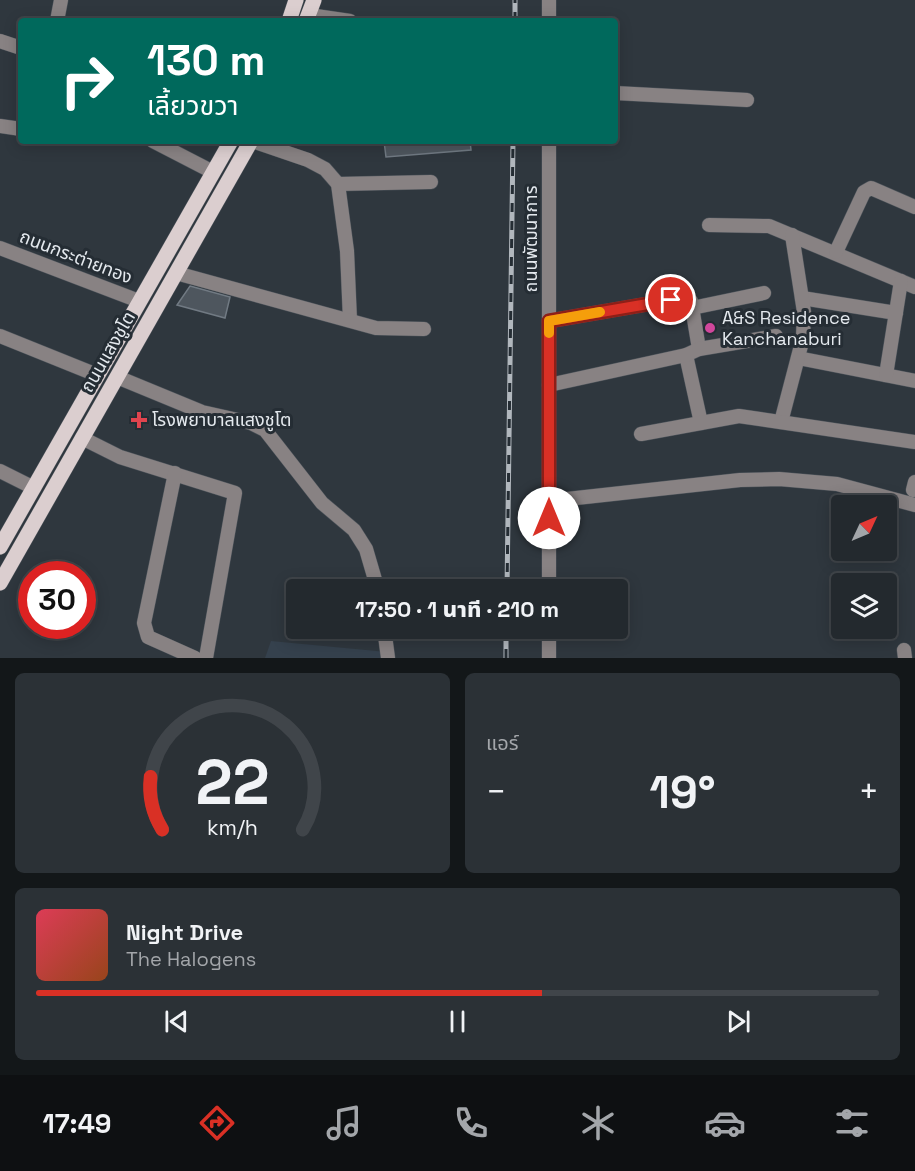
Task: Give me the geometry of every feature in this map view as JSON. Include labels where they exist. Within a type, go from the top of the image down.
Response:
[{"type":"main road","points":[[293,10],[308,18],[314,0]]},
{"type":"main road","name":"ถนนแสงชูโต","points":[[0,547],[229,144]]},
{"type":"main road","name":"ถนนแสงชูโต","points":[[0,583],[250,144]]},
{"type":"street","points":[[58,18],[61,0]]},
{"type":"street","points":[[549,0],[549,18]]},
{"type":"street","points":[[0,41],[18,47]]},
{"type":"street","points":[[618,93],[747,100]]},
{"type":"street","points":[[0,126],[18,129]]},
{"type":"street","points":[[159,144],[213,172]]},
{"type":"street","points":[[261,144],[308,160],[325,169],[338,184],[347,250],[350,320]]},
{"type":"street","name":"ถนนพัฒนาการ","points":[[549,144],[549,579]]},
{"type":"street","points":[[338,184],[431,182]]},
{"type":"street","points":[[836,252],[864,192],[871,188],[915,207]]},
{"type":"street","points":[[709,225],[769,226],[836,252],[915,287]]},
{"type":"street","points":[[781,422],[803,338],[801,298],[792,235]]},
{"type":"street","name":"ถนนกระต่ายทอง","points":[[0,248],[139,301]]},
{"type":"street","points":[[176,273],[384,329],[424,329]]},
{"type":"street","points":[[886,375],[901,281]]},
{"type":"street","points":[[549,321],[671,300],[692,305],[764,293]]},
{"type":"street","points":[[801,298],[896,313]]},
{"type":"street","points":[[692,305],[693,352],[701,423]]},
{"type":"street","points":[[0,336],[97,375]]},
{"type":"street","points":[[549,385],[693,352],[776,336]]},
{"type":"street","points":[[798,358],[915,381]]},
{"type":"street","points":[[117,377],[202,412],[251,423],[265,430],[322,503],[354,530],[366,549],[375,579]]},
{"type":"street","points":[[641,434],[739,416],[915,442]]},
{"type":"street","points":[[82,438],[120,458],[236,493],[206,658]]},
{"type":"street","points":[[0,471],[34,488]]},
{"type":"street","points":[[175,473],[144,623],[148,636],[195,658]]},
{"type":"street","points":[[549,501],[740,480],[779,479],[837,484],[915,505]]},
{"type":"street","points":[[385,639],[388,658]]},
{"type":"street","points":[[549,639],[549,658]]},
{"type":"shaded area","points":[[271,641],[387,652],[388,658],[265,658]]},
{"type":"building","points":[[384,144],[470,144],[471,150],[386,157]]},
{"type":"building","points":[[190,286],[230,297],[225,318],[177,305]]},
{"type":"railway","points":[[515,0],[515,18]]},
{"type":"railway","points":[[507,579],[513,144]]},
{"type":"railway","points":[[506,639],[506,658]]},
{"type":"slow traffic","points":[[549,333],[549,321],[600,312]]},
{"type":"place","name":"A&S Residence Kanchanaburi","points":[[710,328]]},
{"type":"place","name":"โรงพยาบาลแสงชูโต","points":[[139,420]]},
{"type":"route","points":[[549,518],[549,321],[671,300]]}]
